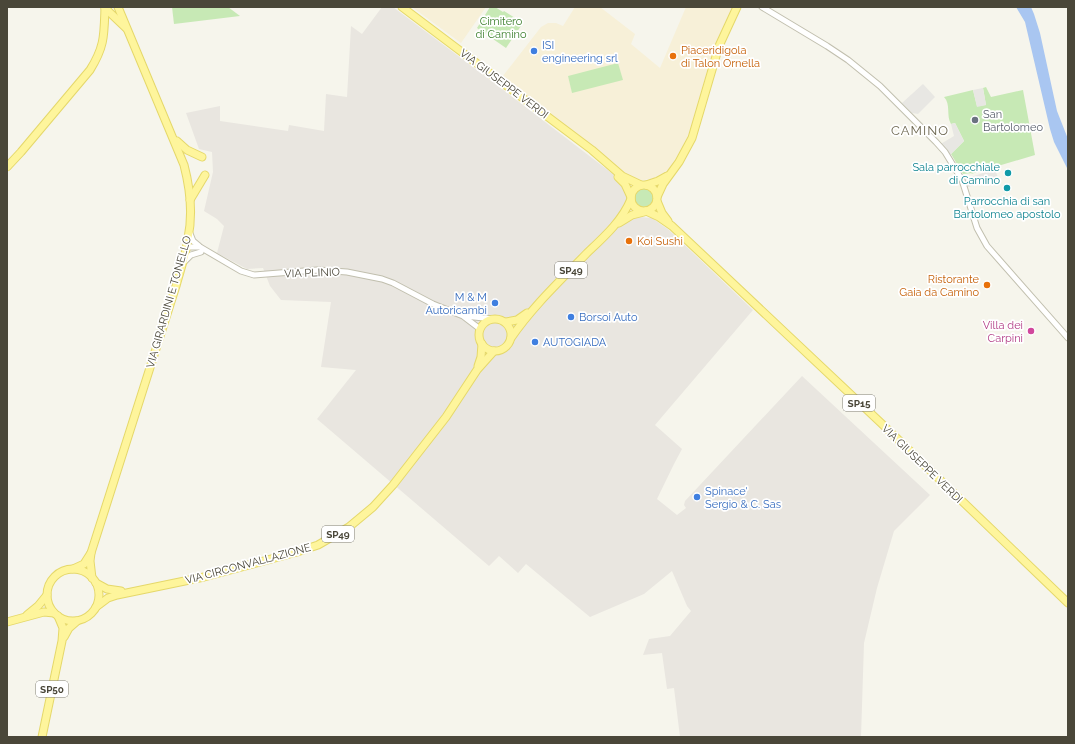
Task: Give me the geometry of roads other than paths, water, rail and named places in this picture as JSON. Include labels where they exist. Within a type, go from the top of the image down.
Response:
[{"type":"main road","name":"VIA GIRARDINI E TONELLO","points":[[105,7],[128,30]]},
{"type":"main road","points":[[7,167],[90,70],[99,57],[103,45],[105,7]]},
{"type":"main road","name":"VIA GIUSEPPE VERDI","points":[[402,7],[626,178],[644,185]]},
{"type":"main road","name":"SP49","points":[[611,229],[627,218],[653,208],[663,184],[679,162],[692,138],[719,46],[737,7]]},
{"type":"main road","name":"VIA GIRARDINI E TONELLO","points":[[94,580],[90,561],[91,553],[182,265],[189,231],[190,200],[186,170],[174,138],[118,8]]},
{"type":"main road","points":[[104,33],[112,24],[122,24]]},
{"type":"main road","points":[[174,138],[184,148],[202,157]]},
{"type":"main road","name":"VIA GIUSEPPE VERDI","points":[[605,162],[625,184],[631,198]]},
{"type":"main road","points":[[190,200],[197,186],[205,175]]},
{"type":"main road","name":"SP49","points":[[494,351],[502,350],[508,345],[532,310],[611,229],[627,209],[635,189],[658,181],[669,175]]},
{"type":"main road","points":[[644,185],[652,188],[657,199]]},
{"type":"main road","points":[[631,198],[634,206],[640,211],[645,211]]},
{"type":"main road","name":"VIA GIUSEPPE VERDI","points":[[657,199],[662,213],[672,226]]},
{"type":"main road","name":"VIA GIUSEPPE VERDI","points":[[645,211],[659,217],[672,226],[876,418],[1068,603]]},
{"type":"main road","name":"SP49","points":[[506,322],[516,320],[532,310]]},
{"type":"main road","points":[[480,328],[485,322],[494,319],[501,320],[506,322],[510,327],[512,338]]},
{"type":"main road","name":"SP49","points":[[480,328],[479,334],[482,344]]},
{"type":"main road","points":[[482,344],[485,348],[494,351]]},
{"type":"main road","name":"VIA CIRCONVALLAZIONE","points":[[477,370],[481,357],[482,344]]},
{"type":"main road","name":"VIA CIRCONVALLAZIONE","points":[[96,606],[112,596],[204,577],[285,556],[318,545],[339,534],[366,514],[385,494],[446,417],[477,370],[494,351]]},
{"type":"main road","name":"VIA GIRARDINI E TONELLO","points":[[73,570],[84,564],[91,553]]},
{"type":"main road","name":"SP49","points":[[73,570],[87,573],[94,580]]},
{"type":"main road","points":[[56,615],[48,601],[49,587],[58,574],[73,570]]},
{"type":"main road","points":[[94,580],[99,595],[96,606]]},
{"type":"main road","name":"VIA CIRCONVALLAZIONE","points":[[94,580],[112,590],[131,591]]},
{"type":"main road","points":[[26,617],[48,594]]},
{"type":"main road","name":"SP49","points":[[78,621],[92,613],[96,606]]},
{"type":"main road","points":[[7,622],[44,612],[71,621],[78,621]]},
{"type":"main road","name":"SP50","points":[[42,737],[62,641],[63,628],[56,615]]},
{"type":"main road","name":"SP50","points":[[62,641],[69,628],[78,621]]},
{"type":"street","points":[[762,7],[848,60],[880,86],[936,142],[945,152],[962,180],[977,228],[984,241],[1068,338]]},
{"type":"street","points":[[182,265],[191,255],[202,250],[193,241],[189,231]]},
{"type":"street","name":"VIA PLINIO","points":[[186,247],[192,250],[202,250],[241,271],[254,275],[317,270],[347,272],[371,276],[393,283],[433,304],[463,316],[480,328]]},
{"type":"street","name":"VIA PLINIO","points":[[463,316],[494,319]]},
{"type":"water","points":[[1016,7],[1031,7],[1034,14],[1040,33],[1057,111],[1068,139],[1068,170],[1054,142],[1025,22]]},
{"type":"place","name":"ISI engineering srl","points":[[534,51]]},
{"type":"place","name":"Piaceridigola di Talon Ornella","points":[[673,56]]},
{"type":"place","name":"San Bartolomeo","points":[[975,120]]},
{"type":"place","name":"Sala parrocchiale di Camino","points":[[1008,173]]},
{"type":"place","name":"Parrocchia di san Bartolomeo apostolo","points":[[1007,188]]},
{"type":"place","name":"Koi Sushi","points":[[629,241]]},
{"type":"place","name":"Ristorante Gaia da Camino","points":[[987,285]]},
{"type":"place","name":"M & M Autoricambi","points":[[495,303]]},
{"type":"place","name":"Borsoi Auto","points":[[571,317]]},
{"type":"place","name":"Villa dei Carpini","points":[[1031,331]]},
{"type":"place","name":"AUTOGIADA","points":[[535,342]]},
{"type":"place","name":"Spinace' Sergio & C. Sas","points":[[697,497]]},
{"type":"district","name":"CAMINO","points":[[920,130]]},
{"type":"park label","name":"Cimitero di Camino","points":[[501,27]]}]
